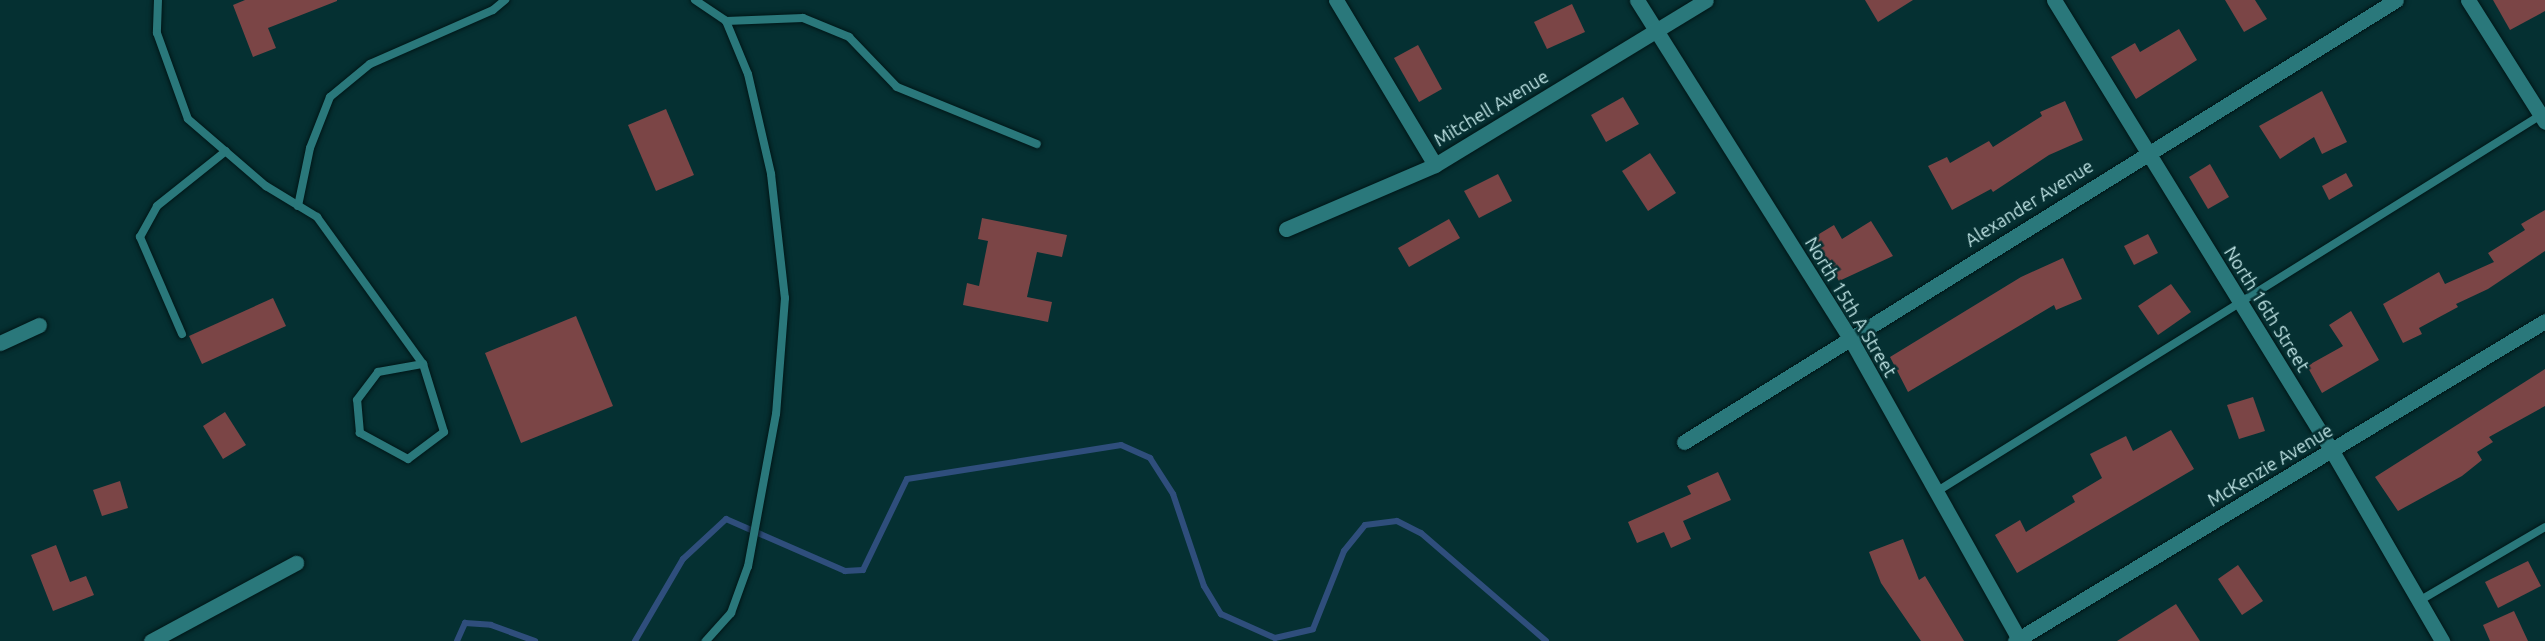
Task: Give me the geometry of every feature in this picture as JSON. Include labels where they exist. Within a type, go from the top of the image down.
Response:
[{"type":"street","points":[[1336,0],[1435,165]]},
{"type":"street","name":"North 15th A Street","points":[[1637,0],[1850,338],[2018,640]]},
{"type":"street","name":"Mitchell Avenue","points":[[1286,229],[1435,165],[1706,0]]},
{"type":"street","name":"North 16th Street","points":[[2054,0],[2332,451],[2442,641]]},
{"type":"street","name":"Alexander Avenue","points":[[1684,442],[2147,152],[2396,0]]},
{"type":"street","points":[[2469,0],[2544,117]]},
{"type":"street","name":"McKenzie Avenue","points":[[2018,640],[2545,321]]},
{"type":"street","points":[[0,343],[39,326]]},
{"type":"street","points":[[151,641],[296,563]]},
{"type":"lane","points":[[158,0],[157,33],[188,119],[266,186],[317,217],[423,364],[444,432],[408,459],[360,433],[357,399],[378,372],[423,364]]},
{"type":"lane","points":[[298,206],[310,148],[330,97],[370,64],[493,10],[505,0]]},
{"type":"lane","points":[[695,0],[726,21],[748,74],[771,174],[785,298],[764,490],[748,566],[730,613],[706,641]]},
{"type":"lane","points":[[726,21],[802,18],[849,37],[897,87],[1037,144]]},
{"type":"lane","points":[[1936,492],[2240,301],[2544,117]]},
{"type":"lane","points":[[182,334],[140,237],[158,206],[226,151]]},
{"type":"lane","points":[[2419,601],[2545,527]]},
{"type":"building","points":[[245,0],[337,1],[268,28],[276,48],[253,57],[233,5]]},
{"type":"building","points":[[1865,0],[1913,0],[1878,22]]},
{"type":"building","points":[[2225,0],[2255,0],[2267,19],[2244,32]]},
{"type":"building","points":[[2493,0],[2545,0],[2545,11],[2510,30]]},
{"type":"building","points":[[1572,4],[1585,32],[1547,49],[1534,22]]},
{"type":"building","points":[[2179,29],[2197,60],[2136,99],[2111,57],[2135,43],[2140,52]]},
{"type":"building","points":[[1418,45],[1442,89],[1419,102],[1394,58]]},
{"type":"building","points":[[2322,91],[2347,142],[2322,154],[2314,137],[2280,159],[2259,126]]},
{"type":"building","points":[[1623,97],[1639,124],[1606,142],[1591,115]]},
{"type":"building","points":[[2065,101],[2083,140],[2049,155],[1993,192],[1991,189],[1952,210],[1928,166],[1947,157],[1950,163],[1989,141],[1993,147],[2042,116],[2040,112]]},
{"type":"building","points":[[666,109],[694,175],[656,191],[628,125]]},
{"type":"building","points":[[1650,153],[1676,193],[1648,211],[1622,171]]},
{"type":"building","points":[[2210,164],[2229,197],[2208,209],[2189,177]]},
{"type":"building","points":[[2346,173],[2353,186],[2329,200],[2322,186]]},
{"type":"building","points":[[1498,174],[1512,201],[1479,218],[1464,191]]},
{"type":"building","points":[[2545,210],[2545,251],[2488,289],[2456,304],[2458,307],[2419,328],[2422,334],[2403,343],[2383,304],[2439,272],[2445,284],[2494,262],[2488,253],[2525,230],[2521,224]]},
{"type":"building","points":[[982,218],[1067,235],[1062,257],[1037,252],[1027,297],[1052,302],[1048,322],[963,305],[967,283],[979,286],[988,241],[978,239]]},
{"type":"building","points":[[1449,219],[1460,238],[1409,267],[1398,248]]},
{"type":"building","points":[[1871,221],[1893,256],[1839,281],[1814,237],[1834,225],[1842,239]]},
{"type":"building","points":[[2148,234],[2158,253],[2134,265],[2124,246]]},
{"type":"building","points":[[2063,258],[2082,299],[2056,310],[2054,305],[1908,392],[1890,357],[2021,277]]},
{"type":"building","points":[[2171,284],[2191,312],[2158,335],[2138,306]]},
{"type":"building","points":[[273,298],[286,326],[202,364],[189,336]]},
{"type":"building","points":[[2351,311],[2379,360],[2322,393],[2307,366],[2343,346],[2329,325]]},
{"type":"building","points":[[576,316],[613,406],[521,443],[485,353]]},
{"type":"building","points":[[2545,369],[2545,406],[2489,437],[2493,442],[2477,452],[2482,460],[2462,476],[2398,511],[2375,477]]},
{"type":"building","points":[[2253,397],[2265,431],[2239,439],[2227,405]]},
{"type":"building","points":[[225,412],[246,445],[223,459],[203,426]]},
{"type":"building","points":[[2171,430],[2194,469],[2017,573],[1995,535],[2020,520],[2026,532],[2075,502],[2072,496],[2102,478],[2090,454],[2126,436],[2133,451]]},
{"type":"building","points":[[1718,472],[1731,500],[1683,521],[1691,539],[1671,548],[1664,532],[1637,543],[1628,522],[1691,494],[1687,486]]},
{"type":"building","points":[[120,481],[128,508],[102,516],[93,490]]},
{"type":"building","points":[[1903,539],[1919,580],[1925,576],[1964,641],[1921,641],[1881,583],[1869,552]]},
{"type":"building","points":[[56,545],[70,582],[86,576],[94,595],[53,611],[31,555]]},
{"type":"building","points":[[2528,561],[2541,586],[2498,608],[2485,582]]},
{"type":"building","points":[[2238,565],[2263,601],[2242,615],[2218,579]]},
{"type":"building","points":[[2176,604],[2200,641],[2117,641]]},
{"type":"building","points":[[2514,611],[2528,641],[2490,641],[2483,625]]},
{"type":"waterway","points":[[635,641],[683,559],[726,519],[845,571],[863,570],[907,479],[1121,445],[1150,458],[1173,494],[1204,586],[1221,614],[1275,638],[1313,629],[1344,551],[1365,525],[1397,521],[1421,533],[1546,641]]},
{"type":"waterway","points":[[457,641],[465,623],[491,625],[535,641]]}]
